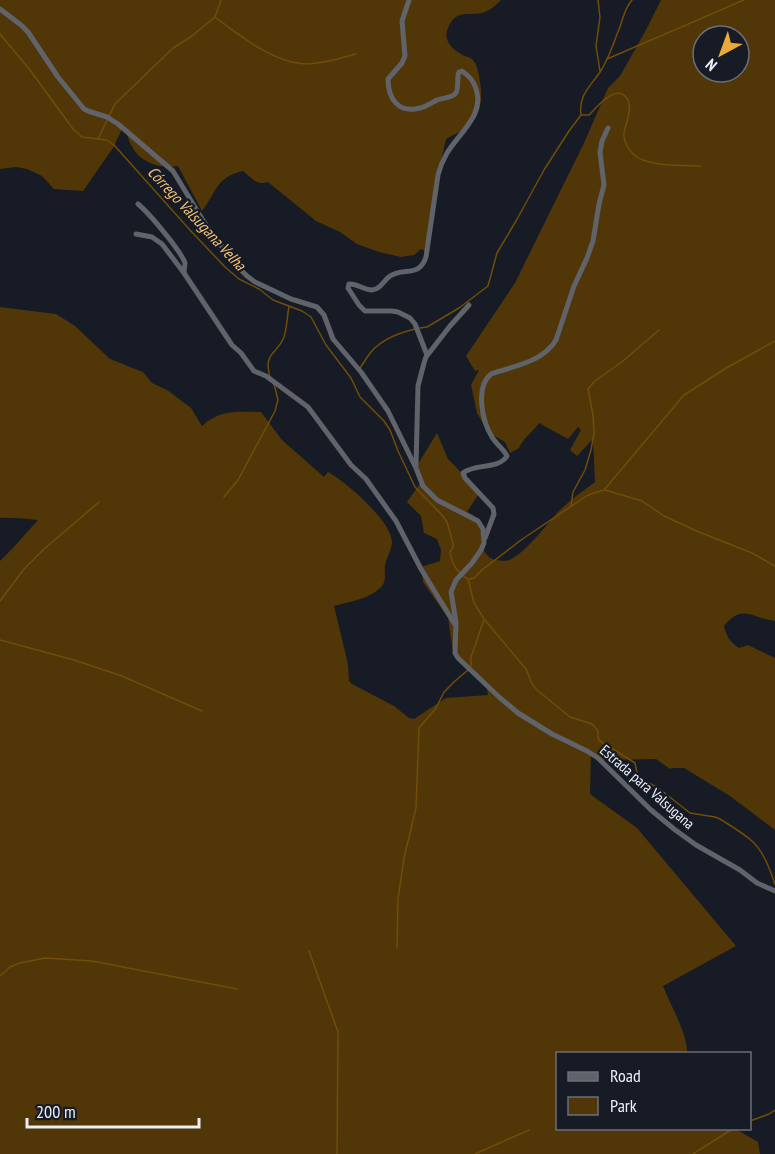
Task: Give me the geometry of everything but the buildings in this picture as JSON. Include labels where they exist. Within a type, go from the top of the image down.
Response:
[{"type":"street","points":[[409,0],[402,21],[405,57],[388,79],[389,95],[392,100],[403,108],[412,109],[454,95],[457,89],[457,75],[462,71],[474,84],[478,106],[471,122],[441,164],[423,264],[416,270],[392,275],[375,290],[352,283],[348,288],[365,310],[398,312],[410,318],[415,324],[427,355]]},
{"type":"street","points":[[0,9],[28,32],[58,77],[84,109],[112,120],[173,171],[204,222],[242,272],[255,282],[291,299],[320,309],[333,339],[380,398],[397,428],[423,486],[437,500],[481,524],[484,543]]},
{"type":"street","name":"Estrada para Valsugana","points":[[608,128],[600,152],[604,185],[593,241],[574,286],[556,340],[551,348],[541,356],[491,374],[481,388],[487,426],[493,439],[507,456],[498,464],[467,469],[463,473],[489,503],[494,514],[477,556],[453,585],[451,596],[457,627],[456,656],[499,698],[525,717],[598,758],[651,810],[696,845],[740,870],[757,884],[775,891]]},
{"type":"street","points":[[138,204],[174,245],[185,263],[184,273]]},
{"type":"street","points":[[136,234],[152,237],[162,244],[232,345],[254,371],[266,376],[308,407],[351,465],[366,479],[396,521],[421,569],[457,627]]},
{"type":"street","points":[[416,468],[418,386],[421,370],[427,355],[469,305]]},
{"type":"green space","points":[[0,0],[501,0],[485,12],[458,16],[448,28],[447,40],[451,46],[457,52],[472,59],[476,65],[481,88],[480,107],[471,124],[446,139],[427,252],[421,249],[414,255],[401,257],[357,244],[340,232],[316,221],[268,182],[257,182],[243,171],[222,181],[202,211],[178,166],[164,167],[145,160],[131,145],[123,127],[113,148],[83,191],[54,189],[42,176],[27,169],[16,167],[0,169]]},
{"type":"green space","points":[[661,0],[775,0],[775,621],[742,614],[730,619],[724,626],[729,638],[739,648],[748,645],[775,658],[775,830],[730,796],[684,768],[670,769],[656,759],[600,760],[591,752],[590,794],[637,828],[736,946],[663,986],[682,1029],[687,1052],[556,1052],[556,1130],[738,1130],[758,1142],[760,1154],[0,1154],[0,561],[38,520],[0,518],[0,307],[56,314],[75,326],[110,359],[143,372],[152,383],[167,390],[191,408],[202,426],[223,414],[261,412],[282,440],[324,477],[328,472],[367,503],[385,524],[390,534],[392,543],[385,565],[383,585],[365,597],[334,606],[348,664],[349,681],[414,719],[446,698],[488,695],[487,688],[453,652],[448,618],[423,582],[421,567],[440,561],[441,550],[437,539],[424,533],[421,516],[407,502],[422,481],[418,464],[437,433],[448,459],[480,492],[467,512],[482,524],[482,540],[486,554],[495,560],[505,561],[526,548],[563,507],[595,482],[593,439],[577,456],[570,450],[581,430],[578,427],[568,439],[539,423],[519,448],[510,453],[505,442],[488,432],[477,413],[471,385],[479,370],[475,371],[466,356],[515,283],[584,143],[608,88],[620,76]]},
{"type":"waterway","points":[[98,139],[115,104],[173,48],[215,17],[221,0]]},
{"type":"waterway","points":[[598,0],[600,17],[596,46],[600,71]]},
{"type":"waterway","points":[[581,114],[584,95],[604,65],[632,0]]},
{"type":"waterway","points":[[607,59],[744,0]]},
{"type":"waterway","points":[[215,17],[258,47],[282,59],[306,64],[356,54]]},
{"type":"waterway","name":"Córrego Valsugana Velha","points":[[0,34],[30,70],[73,129],[82,137],[107,140],[114,145],[189,229],[239,279],[259,289],[273,300],[302,311],[311,317],[326,345],[351,378],[360,397],[390,430],[415,487],[447,522],[453,543],[450,552],[452,561],[458,571],[468,579],[474,603],[484,619],[526,669],[537,690],[570,717],[592,724],[598,731],[600,741],[635,763],[638,778],[657,787],[690,813],[720,819],[748,838],[763,856],[775,884]]},
{"type":"waterway","points":[[420,328],[427,327],[459,308],[488,286],[497,253],[569,131],[581,115],[589,115],[611,95],[622,94],[629,102],[624,136],[633,154],[655,163],[701,166]]},
{"type":"waterway","points":[[270,377],[268,363],[284,337],[289,307]]},
{"type":"waterway","points":[[360,368],[372,351],[383,342],[395,335],[415,329]]},
{"type":"waterway","points":[[571,506],[573,492],[585,470],[594,433],[588,389],[659,330]]},
{"type":"waterway","points":[[469,579],[474,578],[521,540],[588,495],[604,490],[684,395],[775,341]]},
{"type":"waterway","points":[[224,497],[238,480],[275,411],[278,400],[274,384]]},
{"type":"waterway","points":[[605,490],[642,501],[664,516],[752,553],[775,566]]},
{"type":"waterway","points":[[0,601],[24,569],[99,502]]},
{"type":"waterway","points":[[471,666],[471,657],[484,620]]},
{"type":"waterway","points":[[0,640],[122,676],[202,711]]},
{"type":"waterway","points":[[397,948],[398,899],[404,858],[416,808],[419,728],[436,708],[444,692],[468,670]]},
{"type":"waterway","points":[[309,951],[338,1032],[337,1154]]},
{"type":"waterway","points":[[0,976],[10,967],[45,958],[92,961],[237,989]]},
{"type":"waterway","points":[[751,1121],[775,1110]]},
{"type":"waterway","points":[[475,1154],[529,1130]]},
{"type":"waterway","points":[[693,1154],[731,1130]]}]
